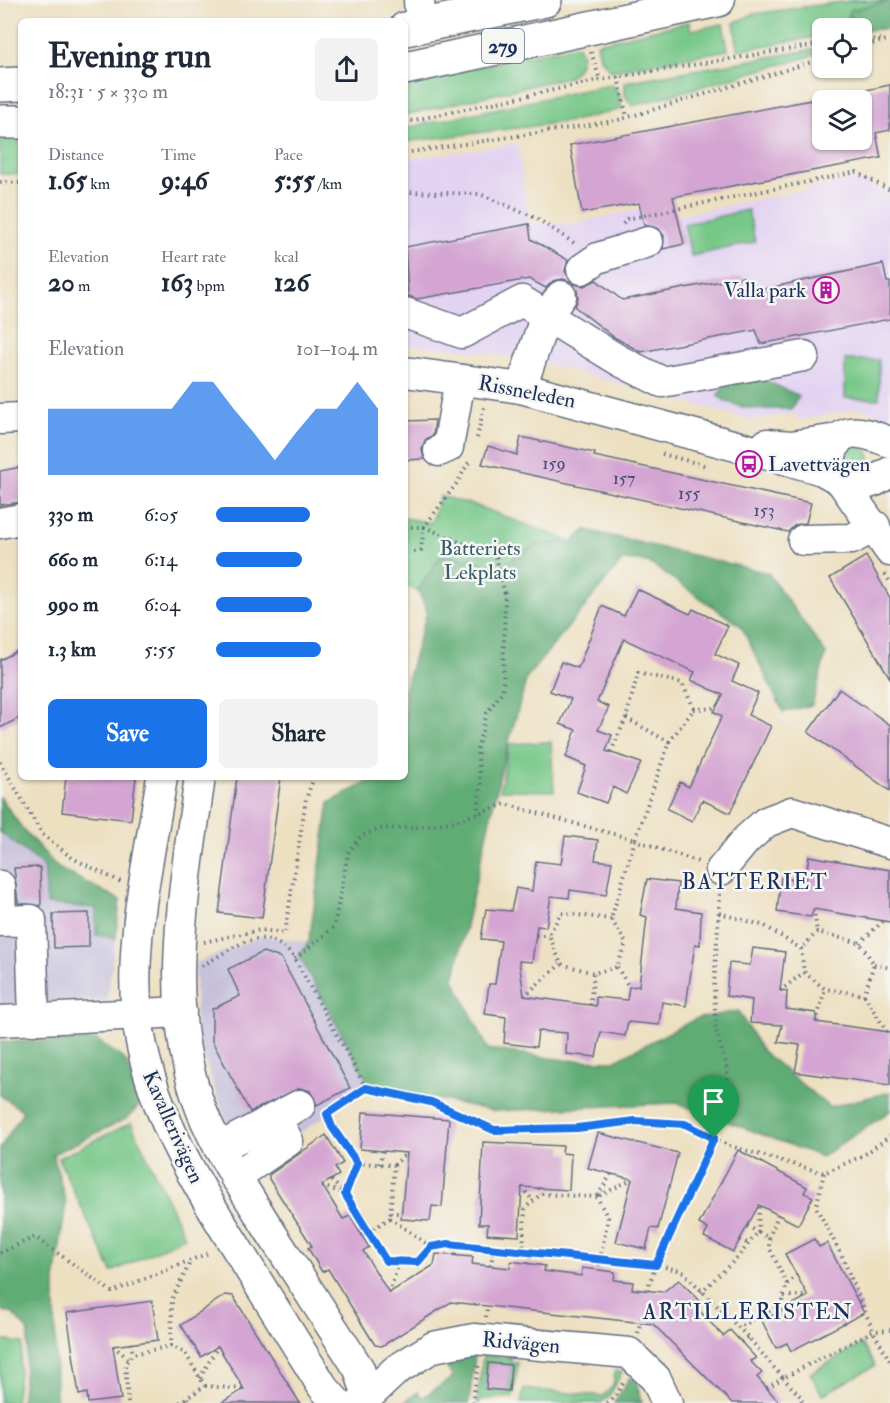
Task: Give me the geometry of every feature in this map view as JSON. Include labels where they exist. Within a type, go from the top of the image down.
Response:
[{"type":"main road","name":"279","points":[[415,19],[545,0]]},
{"type":"main road","name":"279","points":[[408,67],[718,0]]},
{"type":"main road","points":[[408,56],[423,42],[415,19]]},
{"type":"main road","points":[[0,85],[18,84]]},
{"type":"main road","points":[[0,122],[18,122]]},
{"type":"street","points":[[590,263],[648,242]]},
{"type":"street","points":[[408,314],[462,333],[522,301],[553,307],[662,382],[804,356]]},
{"type":"street","points":[[521,388],[553,307]]},
{"type":"street","name":"Rissneleden","points":[[408,372],[521,388],[647,420],[773,446],[838,439],[852,432],[881,439],[885,456],[881,476],[859,486],[788,460],[691,435],[647,420]]},
{"type":"street","points":[[439,452],[447,447],[460,380]]},
{"type":"street","points":[[0,419],[18,406]]},
{"type":"street","points":[[838,439],[830,459],[839,478],[875,526],[890,551]]},
{"type":"street","points":[[875,526],[881,476]]},
{"type":"street","points":[[0,523],[18,520]]},
{"type":"street","points":[[803,540],[852,539],[875,526]]},
{"type":"street","name":"Kavallerivägen","points":[[162,780],[136,942],[137,1015],[144,1061],[159,1107],[193,1178],[323,1387],[337,1403]]},
{"type":"street","name":"Kavallerivägen","points":[[200,780],[183,896],[180,973],[181,1012],[192,1080],[201,1109],[235,1177],[359,1369],[364,1400]]},
{"type":"street","points":[[721,870],[746,840],[766,822],[792,812],[890,843]]},
{"type":"street","points":[[0,886],[1,921],[31,920],[34,1020]]},
{"type":"street","points":[[0,1021],[181,1012]]},
{"type":"street","points":[[219,1148],[298,1120]]},
{"type":"street","points":[[235,1177],[298,1120]]},
{"type":"street","name":"Ridvägen","points":[[364,1400],[396,1370],[433,1347],[474,1339],[629,1353],[656,1379],[667,1403]]},
{"type":"path","points":[[872,40],[890,39]]},
{"type":"path","points":[[872,44],[890,39]]},
{"type":"path","points":[[408,121],[600,80],[812,46]]},
{"type":"path","points":[[590,48],[600,80]]},
{"type":"path","points":[[408,153],[627,117],[812,62]]},
{"type":"path","points":[[618,77],[627,117]]},
{"type":"path","points":[[621,227],[627,219],[855,172],[890,190]]},
{"type":"path","points":[[0,182],[18,183]]},
{"type":"path","points":[[408,191],[480,194],[536,218],[590,263]]},
{"type":"path","points":[[475,446],[484,405]]},
{"type":"path","points":[[414,551],[421,550],[424,527],[457,483],[472,454]]},
{"type":"path","points":[[408,527],[424,527],[496,557],[505,594],[503,690],[487,713],[477,749],[482,785],[477,814]]},
{"type":"path","points":[[611,752],[626,718],[638,673],[682,683],[694,709]]},
{"type":"path","points":[[694,709],[716,708]]},
{"type":"path","points":[[617,967],[626,943],[611,919],[669,742],[694,709]]},
{"type":"path","points":[[626,718],[669,742]]},
{"type":"path","points":[[0,762],[42,834],[72,858],[129,886]]},
{"type":"path","points":[[195,944],[260,930],[285,933],[306,799],[313,780]]},
{"type":"path","points":[[295,959],[334,927],[348,853],[361,836],[378,829],[417,827],[454,821],[506,804],[635,840],[721,870],[714,986],[716,1031],[727,1068],[728,1098],[714,1138],[656,1265],[647,1290]]},
{"type":"path","points":[[814,909],[817,932]]},
{"type":"path","points":[[549,935],[561,913],[611,919]]},
{"type":"path","points":[[719,913],[765,926],[801,949],[804,972],[825,989],[864,995],[887,1032]]},
{"type":"path","points":[[860,943],[883,921]]},
{"type":"path","points":[[801,949],[817,932]]},
{"type":"path","points":[[817,932],[860,943],[874,964],[890,969]]},
{"type":"path","points":[[536,935],[549,935]]},
{"type":"path","points":[[549,935],[561,964]]},
{"type":"path","points":[[201,967],[244,941],[264,937],[284,945],[295,959],[366,1088]]},
{"type":"path","points":[[561,964],[594,973],[617,967]]},
{"type":"path","points":[[524,996],[561,964]]},
{"type":"path","points":[[864,995],[874,964]]},
{"type":"path","points":[[617,967],[629,987]]},
{"type":"path","points":[[780,990],[804,972]]},
{"type":"path","points":[[590,1005],[594,973]]},
{"type":"path","points":[[816,1022],[825,989]]},
{"type":"path","points":[[298,1120],[366,1088],[431,1102],[494,1130],[577,1128],[635,1121],[685,1124],[730,1146],[824,1173],[864,1155],[890,1136]]},
{"type":"path","points":[[298,1120],[332,1127],[357,1163]]},
{"type":"path","points":[[379,1164],[383,1151]]},
{"type":"path","points":[[390,1215],[394,1165],[407,1153]]},
{"type":"path","points":[[357,1163],[394,1165]]},
{"type":"path","points":[[345,1194],[357,1163]]},
{"type":"path","points":[[824,1173],[816,1208],[842,1256],[873,1331],[890,1361]]},
{"type":"path","points":[[597,1197],[611,1174]]},
{"type":"path","points":[[523,1252],[523,1207],[541,1194],[597,1197],[632,1179]]},
{"type":"path","points":[[331,1180],[345,1194],[386,1261],[418,1262],[431,1247]]},
{"type":"path","points":[[322,1186],[345,1194]]},
{"type":"path","points":[[522,1187],[533,1201]]},
{"type":"path","points":[[539,1188],[541,1194]]},
{"type":"path","points":[[597,1197],[608,1218],[598,1270]]},
{"type":"path","points":[[701,1292],[758,1232],[759,1205]]},
{"type":"path","points":[[362,1236],[390,1215],[402,1214]]},
{"type":"path","points":[[390,1215],[431,1247],[456,1245],[530,1252],[656,1265],[682,1271],[748,1337],[801,1396],[802,1403]]},
{"type":"path","points":[[778,1215],[769,1238],[769,1247],[787,1284]]},
{"type":"path","points":[[747,1226],[769,1238]]},
{"type":"path","points":[[0,1253],[35,1237],[112,1292],[217,1249]]},
{"type":"path","points":[[740,1239],[749,1244]]},
{"type":"path","points":[[455,1255],[456,1245]]},
{"type":"path","points":[[491,1266],[493,1249]]},
{"type":"path","points":[[528,1264],[530,1252]]},
{"type":"path","points":[[171,1346],[172,1299],[190,1262]]},
{"type":"path","points":[[389,1293],[399,1263]]},
{"type":"path","points":[[738,1328],[781,1305],[787,1284],[796,1275]]},
{"type":"path","points":[[384,1285],[393,1283]]},
{"type":"path","points":[[784,1296],[808,1296]]},
{"type":"path","points":[[767,1388],[783,1377],[873,1331],[890,1330]]},
{"type":"path","points":[[741,1342],[748,1337]]},
{"type":"path","points":[[131,1343],[133,1354]]},
{"type":"path","points":[[113,1346],[129,1359]]},
{"type":"path","points":[[128,1403],[125,1363],[133,1354],[171,1346],[185,1353],[205,1386]]},
{"type":"path","points":[[200,1378],[218,1346]]},
{"type":"path","points":[[178,1403],[205,1386],[243,1387]]},
{"type":"path","points":[[187,1398],[190,1403]]},
{"type":"shaded area","points":[[518,144],[529,224],[570,224],[658,206],[661,219],[858,179],[890,194],[890,418],[860,408],[797,421],[797,413],[752,420],[537,361],[460,349],[408,345],[408,159]]},
{"type":"shaded area","points":[[0,832],[96,908],[96,935],[116,938],[107,1000],[0,1006]]},
{"type":"shaded area","points":[[262,936],[309,942],[299,956],[370,1085],[249,1168],[229,1129],[196,1035],[195,963]]},
{"type":"green space","points":[[856,0],[890,1],[850,10],[849,18],[812,18],[812,38],[738,50],[734,23],[753,14]]},
{"type":"green space","points":[[890,1],[890,28],[872,30],[872,18],[849,18],[850,10]]},
{"type":"green space","points":[[689,22],[691,30],[723,24],[728,50],[611,71],[600,58],[597,43]]},
{"type":"green space","points":[[577,45],[582,54],[576,70],[568,77],[408,114],[408,82]]},
{"type":"green space","points":[[812,50],[812,56],[632,106],[625,95],[625,82]]},
{"type":"green space","points":[[612,84],[619,93],[622,109],[573,121],[408,142],[408,127]]},
{"type":"green space","points":[[18,136],[18,174],[0,174],[0,138]]},
{"type":"green space","points":[[748,210],[755,242],[691,256],[684,224]]},
{"type":"green space","points":[[845,360],[879,360],[879,399],[845,398]]},
{"type":"green space","points":[[754,375],[799,396],[791,409],[744,407],[717,396],[727,383]]},
{"type":"green space","points":[[857,446],[866,450],[870,459],[866,468],[857,472],[848,468],[844,459],[848,450]]},
{"type":"green space","name":"Batteriets Lekplats","points":[[440,496],[477,506],[572,542],[499,619],[408,587],[408,519],[431,523]]},
{"type":"green space","points":[[586,530],[768,573],[826,654],[812,705],[783,712],[741,626],[648,562],[623,560],[527,677],[501,770],[454,979],[488,1049],[565,1060],[614,1061],[695,1019],[738,1011],[762,1051],[829,1107],[890,1092],[890,1111],[822,1157],[677,1103],[495,1111],[370,1085],[299,956],[309,942],[329,803],[371,780],[408,780],[408,677],[427,612],[418,590],[442,554],[500,566],[538,544],[572,542]]},
{"type":"green space","points":[[551,742],[554,791],[500,790],[509,744]]},
{"type":"green space","points":[[0,797],[22,828],[58,868],[120,900],[116,938],[96,935],[96,908],[47,904],[44,866],[0,832]]},
{"type":"green space","points":[[97,1040],[125,1060],[141,1103],[128,1118],[53,1154],[66,1203],[55,1281],[56,1403],[21,1403],[29,1332],[11,1312],[0,1311],[0,1149],[23,1111],[0,1095],[0,1042]]},
{"type":"green space","points":[[131,1123],[185,1237],[112,1272],[58,1158]]},
{"type":"green space","points":[[0,1340],[23,1343],[15,1403],[0,1403]]},
{"type":"green space","points":[[862,1344],[875,1366],[822,1395],[810,1373]]},
{"type":"green space","points":[[475,1356],[469,1403],[403,1403],[418,1392],[422,1398],[453,1377],[444,1363],[454,1358]]},
{"type":"green space","points":[[483,1356],[511,1357],[510,1362],[518,1363],[513,1397],[482,1399],[480,1403],[477,1403]],"holes":[[[488,1363],[511,1365],[509,1391],[486,1389]]]},
{"type":"green space","points":[[615,1371],[622,1372],[609,1397],[601,1403],[521,1403],[524,1389],[603,1396],[613,1386]]},
{"type":"green space","points":[[630,1377],[636,1381],[642,1403],[614,1403]]},
{"type":"building","points":[[890,85],[890,130],[876,133],[881,158],[673,197],[684,244],[663,249],[664,236],[659,229],[644,225],[639,203],[582,213],[570,145],[812,100],[812,150],[872,150],[872,90],[866,90]]},
{"type":"building","name":"Valla park","points":[[529,224],[531,239],[568,260],[565,271],[574,284],[584,286],[596,280],[622,300],[743,277],[744,293],[883,264],[887,282],[890,282],[890,319],[761,344],[756,330],[641,352],[614,337],[575,307],[578,298],[577,290],[572,282],[563,279],[553,281],[546,288],[529,279],[417,299],[408,296],[408,246]]},
{"type":"building","points":[[435,420],[433,435],[425,440],[422,449],[424,459],[408,460],[408,421]]},
{"type":"building","points":[[521,437],[595,453],[594,456],[811,503],[806,523],[795,525],[788,532],[482,464],[488,446],[517,455]]},
{"type":"building","points":[[18,468],[18,502],[0,505],[0,471]]},
{"type":"building","points":[[866,556],[890,598],[890,678],[830,578]]},
{"type":"building","points":[[637,589],[690,614],[693,609],[728,626],[715,654],[739,665],[732,681],[758,693],[748,715],[771,726],[730,813],[702,800],[692,821],[667,809],[680,782],[689,787],[722,716],[714,712],[723,695],[691,680],[695,672],[624,639],[597,702],[609,707],[598,730],[612,735],[606,751],[641,763],[626,794],[613,787],[606,803],[577,792],[586,766],[566,757],[576,730],[560,724],[571,699],[550,691],[561,662],[578,668],[602,606],[624,616]]},
{"type":"building","points":[[18,651],[18,719],[0,728],[0,660]]},
{"type":"building","points":[[839,689],[890,725],[890,791],[808,732]]},
{"type":"building","points":[[66,780],[136,780],[131,820],[62,812]]},
{"type":"building","points":[[237,780],[281,780],[262,918],[219,913]]},
{"type":"building","points":[[565,836],[598,840],[595,860],[612,862],[606,895],[570,890],[569,898],[551,896],[546,927],[537,926],[532,962],[519,961],[524,996],[596,1006],[596,997],[627,1000],[629,987],[639,986],[647,917],[640,915],[647,879],[678,883],[676,908],[701,912],[700,945],[695,944],[686,1006],[662,1002],[659,1025],[628,1022],[625,1036],[601,1032],[596,1057],[566,1054],[567,1033],[538,1031],[536,1047],[504,1043],[506,1017],[485,1014],[489,984],[495,984],[501,941],[481,939],[486,909],[511,911],[516,888],[532,891],[536,861],[561,864]]},
{"type":"building","points":[[809,856],[890,870],[890,922],[814,909],[811,917],[777,912],[781,878],[805,881]]},
{"type":"building","points":[[40,867],[41,906],[18,903],[14,868]]},
{"type":"building","points":[[89,913],[89,947],[54,948],[53,914]]},
{"type":"building","points":[[753,948],[785,952],[780,990],[787,991],[786,1009],[816,1013],[816,1022],[890,1032],[890,1085],[795,1072],[800,1045],[778,1042],[782,1025],[750,1023],[752,1000],[726,996],[729,963],[750,965]]},
{"type":"building","points":[[263,952],[281,958],[350,1088],[317,1105],[310,1091],[300,1088],[250,1112],[212,1041],[212,1009],[240,996],[228,969]]},
{"type":"building","points":[[363,1112],[449,1119],[442,1207],[432,1206],[430,1221],[401,1219],[407,1153],[360,1149]]},
{"type":"building","points":[[598,1133],[678,1153],[658,1229],[651,1228],[646,1249],[616,1242],[632,1179],[588,1168]]},
{"type":"building","points":[[326,1135],[343,1163],[335,1168],[339,1175],[322,1185],[343,1219],[350,1216],[369,1247],[363,1251],[389,1293],[434,1265],[436,1254],[473,1257],[472,1264],[510,1268],[511,1261],[545,1266],[544,1271],[581,1276],[582,1268],[615,1272],[614,1280],[633,1282],[632,1289],[663,1292],[679,1280],[702,1303],[697,1308],[723,1336],[730,1330],[756,1358],[750,1361],[762,1373],[757,1377],[780,1403],[732,1403],[653,1324],[451,1302],[382,1346],[375,1345],[328,1269],[322,1272],[308,1248],[312,1246],[269,1179],[269,1175]]},
{"type":"building","points":[[483,1142],[563,1146],[562,1153],[571,1154],[569,1190],[522,1187],[519,1236],[487,1234],[488,1224],[479,1224]]},
{"type":"building","points":[[738,1150],[807,1187],[804,1193],[813,1197],[798,1225],[759,1205],[733,1252],[704,1237],[708,1229],[699,1224]]},
{"type":"building","points":[[814,1239],[819,1247],[827,1243],[864,1313],[791,1351],[787,1343],[776,1348],[762,1321],[808,1296],[785,1254]]},
{"type":"building","points":[[225,1295],[233,1296],[300,1403],[221,1403],[244,1389],[218,1346],[201,1357],[181,1325]]},
{"type":"building","points":[[152,1301],[158,1340],[113,1346],[121,1399],[88,1403],[87,1393],[79,1395],[67,1313]]},
{"type":"building","points":[[488,1363],[511,1365],[509,1391],[486,1389]]},
{"type":"place","name":"Valla park","points":[[826,290]]},
{"type":"place","name":"Lavettvägen","points":[[749,464]]},
{"type":"district","name":"BATTERIET","points":[[755,882]]},
{"type":"district","name":"ARTILLERISTEN","points":[[748,1312]]},
{"type":"route","points":[[366,1088],[431,1102],[494,1130],[577,1128],[635,1121],[685,1124],[714,1138],[656,1265],[448,1244],[431,1247],[418,1262],[399,1263],[386,1261],[345,1194],[357,1163],[332,1127],[327,1114],[366,1088]]}]
